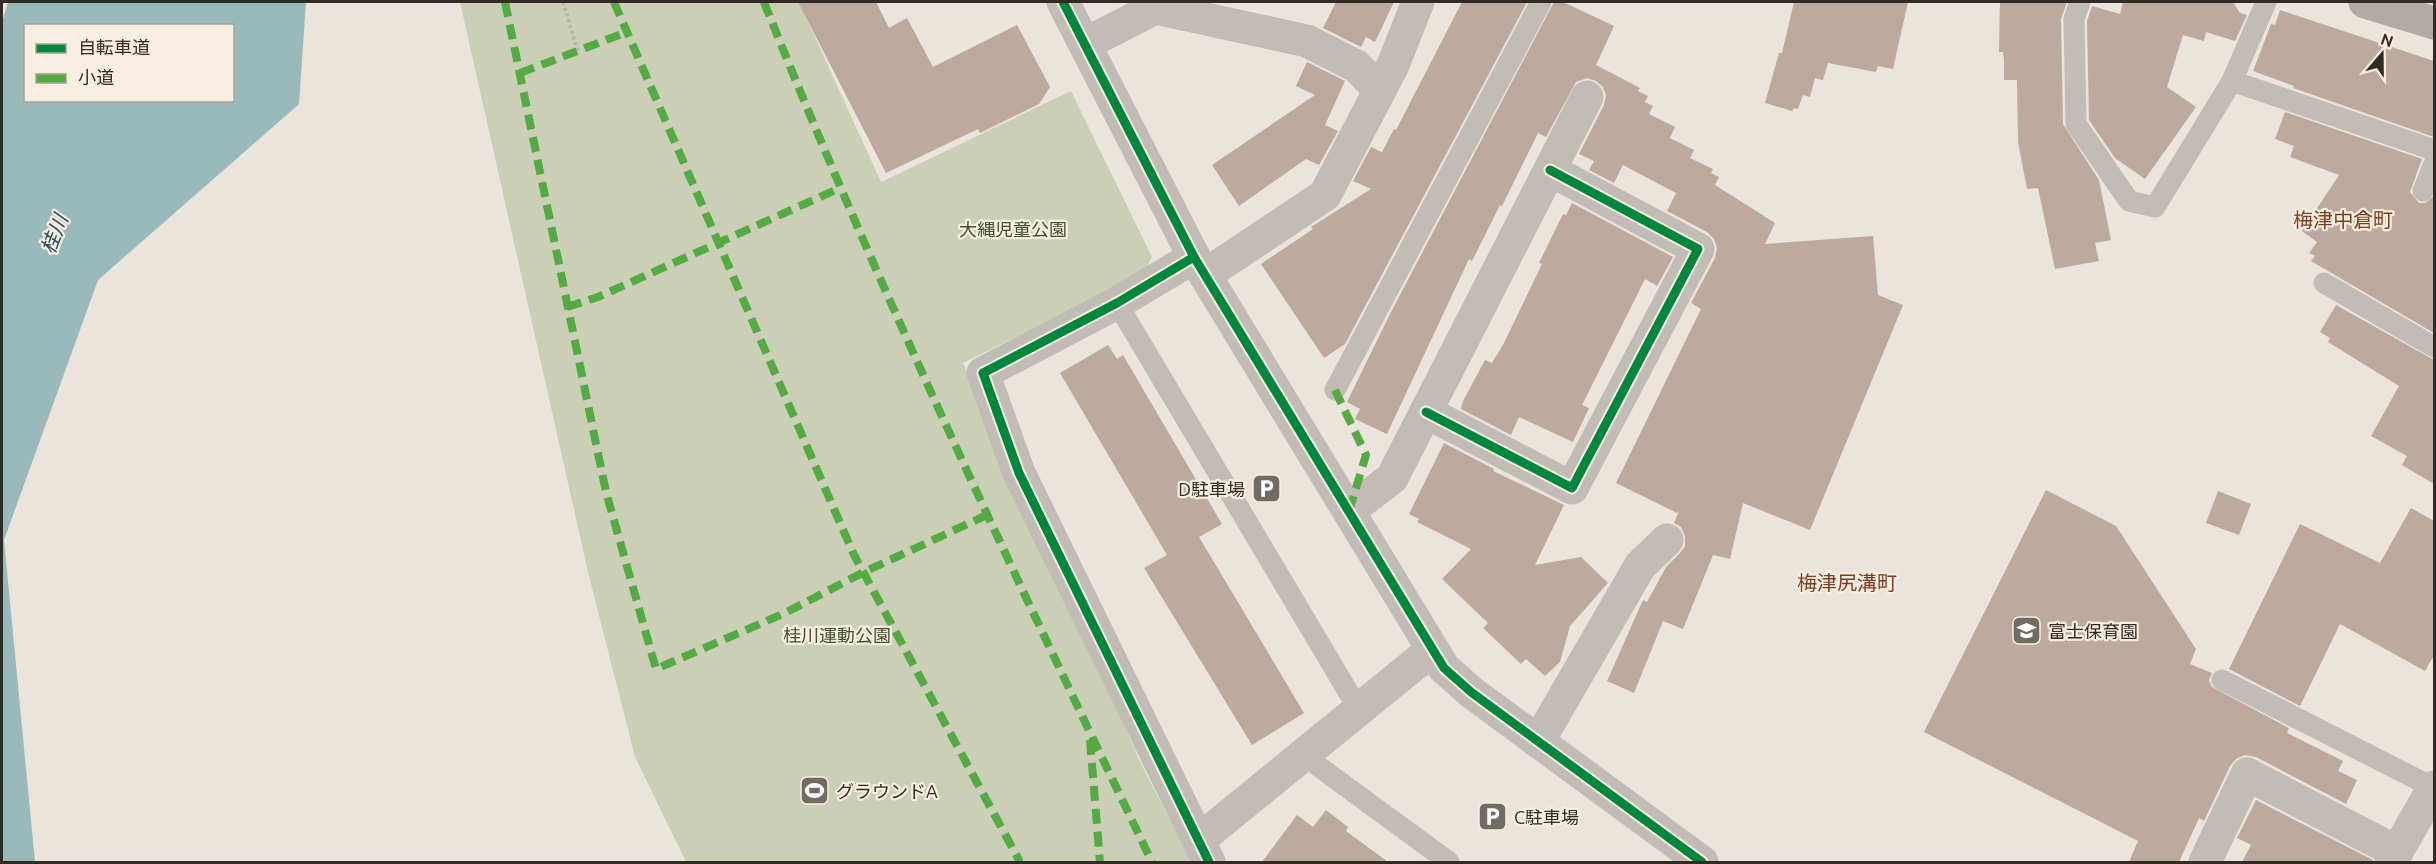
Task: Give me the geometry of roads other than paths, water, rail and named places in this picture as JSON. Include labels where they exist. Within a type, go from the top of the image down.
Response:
[{"type":"main road","points":[[2365,2],[2434,23]]},
{"type":"street","points":[[1063,2],[1199,266],[1444,668],[1470,692],[1702,862]]},
{"type":"street","points":[[1418,2],[1380,90],[1325,195],[1199,266],[1117,303],[983,373],[1019,473],[1204,851],[1304,755],[1432,650]]},
{"type":"street","points":[[1085,44],[1155,8],[1307,41],[1356,66],[1380,90]]},
{"type":"street","points":[[1349,511],[1392,478],[1587,98]]},
{"type":"street","points":[[1426,412],[1572,488],[1698,249],[1550,170]]},
{"type":"street","points":[[1538,742],[1640,566],[1667,540]]},
{"type":"street","points":[[2205,862],[2247,774],[2394,857],[2430,802]]},
{"type":"lane","points":[[1335,390],[1541,2]]},
{"type":"lane","points":[[2080,2],[2074,19],[2076,124],[2129,201],[2155,207],[2232,81],[2266,2]]},
{"type":"lane","points":[[2232,81],[2434,150]]},
{"type":"lane","points":[[2423,191],[2434,164]]},
{"type":"lane","points":[[2324,284],[2434,347]]},
{"type":"lane","points":[[1117,303],[1359,710]]},
{"type":"lane","points":[[2222,680],[2430,802]]},
{"type":"lane","points":[[1304,755],[1449,862]]},
{"type":"water","name":"桂川","points":[[8,2],[306,2],[299,104],[98,280],[4,540],[35,862],[2,862],[2,22]]},
{"type":"place","name":"D駐車場","points":[[1266,489]]},
{"type":"place","name":"富士保育園","points":[[2027,631]]},
{"type":"place","name":"グラウンドA","points":[[815,791]]},
{"type":"place","name":"C駐車場","points":[[1493,817]]},
{"type":"district","name":"梅津中倉町","points":[[2343,219]]},
{"type":"district","name":"梅津尻溝町","points":[[1847,582]]},
{"type":"park label","name":"大縄児童公園","points":[[1013,229]]},
{"type":"park label","name":"桂川運動公園","points":[[837,635]]}]
